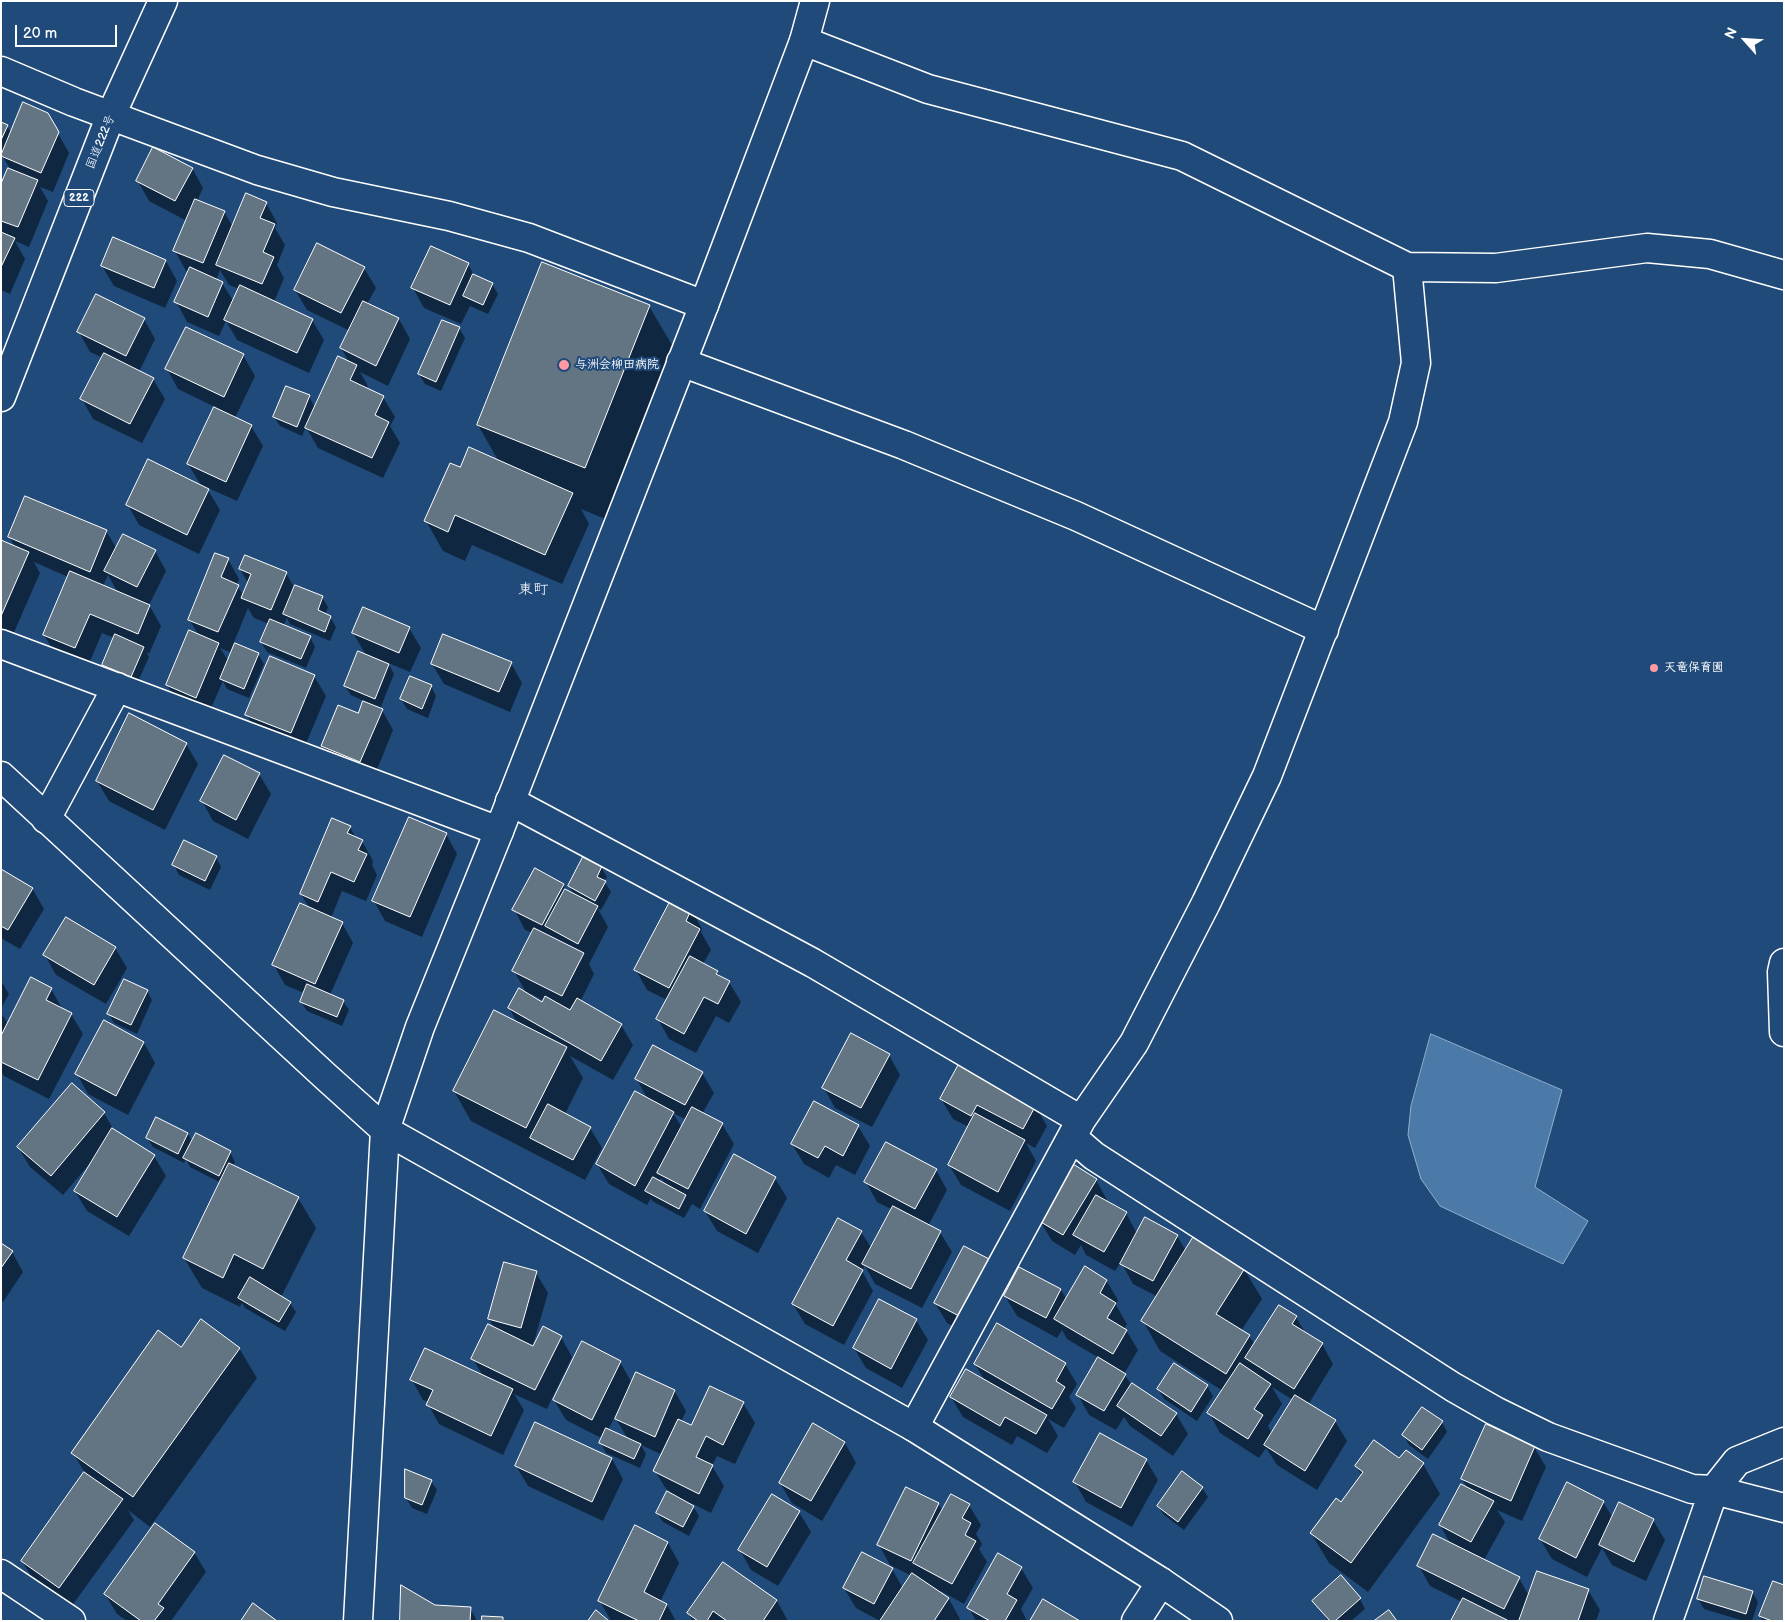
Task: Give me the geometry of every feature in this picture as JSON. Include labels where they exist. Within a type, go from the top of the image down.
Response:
[{"type":"main road","name":"国道222号","points":[[1,397],[111,115],[164,1]]},
{"type":"main road","points":[[358,1621],[385,1130],[420,1027],[704,305],[804,41],[815,1]]},
{"type":"main road","points":[[804,41],[830,49],[928,89],[1182,156],[1407,267],[1496,268],[1646,248],[1710,254],[1784,275]]},
{"type":"main road","points":[[1,70],[74,102],[257,170],[333,192],[449,216],[529,238],[704,305]]},
{"type":"main road","points":[[914,1427],[1076,1128],[1134,1043],[1206,903],[1267,776],[1403,422],[1416,363],[1407,267]]},
{"type":"main road","points":[[681,362],[904,446],[1067,513],[1324,630]]},
{"type":"main road","points":[[1,644],[499,830]]},
{"type":"main road","points":[[46,819],[117,687]]},
{"type":"main road","points":[[1,776],[385,1130],[914,1427],[1161,1582],[1218,1621]]},
{"type":"main road","points":[[510,800],[813,963],[1076,1128],[1094,1156],[1453,1387],[1494,1411],[1548,1437],[1692,1489],[1714,1490],[1784,1508]]},
{"type":"main road","points":[[1784,964],[1782,972],[1784,1032]]},
{"type":"main road","points":[[1668,1621],[1714,1490],[1737,1460],[1784,1442]]},
{"type":"main road","points":[[1,1574],[72,1621]]},
{"type":"main road","points":[[1136,1621],[1161,1582]]},
{"type":"water","points":[[1431,1034],[1562,1090],[1535,1187],[1588,1221],[1563,1264],[1440,1206],[1421,1179],[1408,1135],[1411,1106]]},
{"type":"building","points":[[23,102],[48,113],[59,132],[41,173],[1,156]]},
{"type":"building","points":[[1,122],[8,125],[1,140]]},
{"type":"building","points":[[153,147],[193,168],[175,201],[136,181]]},
{"type":"building","points":[[8,168],[38,180],[18,227],[1,221],[1,184]]},
{"type":"building","points":[[246,193],[267,202],[260,218],[275,224],[263,252],[274,257],[262,284],[216,265]]},
{"type":"building","points":[[195,199],[225,211],[203,263],[173,251]]},
{"type":"building","points":[[1,232],[15,238],[1,267]]},
{"type":"building","points":[[113,237],[166,260],[154,288],[101,266]]},
{"type":"building","points":[[317,243],[365,267],[341,313],[294,290]]},
{"type":"building","points":[[431,246],[469,263],[450,305],[411,288]]},
{"type":"building","name":"与洲会柳田病院","points":[[542,262],[650,305],[585,468],[477,425]]},
{"type":"building","points":[[190,267],[223,282],[208,317],[174,302]]},
{"type":"building","points":[[473,274],[493,283],[483,305],[463,296]]},
{"type":"building","points":[[240,285],[313,319],[297,353],[224,320]]},
{"type":"building","points":[[96,294],[145,318],[126,356],[77,332]]},
{"type":"building","points":[[363,301],[399,318],[376,366],[340,348]]},
{"type":"building","points":[[442,320],[460,327],[436,382],[418,374]]},
{"type":"building","points":[[186,327],[244,354],[224,397],[165,369]]},
{"type":"building","points":[[104,353],[154,378],[130,424],[80,399]]},
{"type":"building","points":[[338,356],[357,365],[350,380],[384,396],[375,415],[389,422],[372,458],[305,428]]},
{"type":"building","points":[[286,386],[310,395],[297,427],[273,417]]},
{"type":"building","points":[[214,407],[252,425],[226,482],[187,464]]},
{"type":"building","points":[[469,447],[573,493],[545,555],[455,515],[448,532],[424,521],[450,463],[460,467]]},
{"type":"building","points":[[148,459],[209,489],[187,535],[126,505]]},
{"type":"building","points":[[25,496],[107,530],[90,572],[8,537]]},
{"type":"building","points":[[123,534],[156,550],[137,587],[104,571]]},
{"type":"building","points":[[1,540],[29,552],[1,616]]},
{"type":"building","points":[[215,553],[229,558],[221,577],[239,585],[218,632],[188,620]]},
{"type":"building","points":[[245,555],[287,572],[271,610],[241,598],[251,574],[239,569]]},
{"type":"building","points":[[70,571],[150,605],[138,634],[90,614],[75,648],[43,635]]},
{"type":"building","points":[[295,585],[323,596],[318,610],[331,616],[325,632],[283,614]]},
{"type":"building","points":[[363,607],[410,627],[399,653],[352,633]]},
{"type":"building","points":[[270,619],[311,636],[301,659],[260,642]]},
{"type":"building","points":[[189,630],[219,643],[196,698],[166,685]]},
{"type":"building","points":[[115,634],[144,647],[131,677],[102,665]]},
{"type":"building","points":[[443,634],[512,662],[499,692],[431,664]]},
{"type":"building","points":[[235,643],[259,653],[244,689],[220,679]]},
{"type":"building","points":[[358,651],[389,664],[375,699],[344,686]]},
{"type":"building","points":[[270,656],[315,675],[291,733],[245,715]]},
{"type":"building","points":[[410,676],[432,685],[422,709],[400,699]]},
{"type":"building","points":[[363,701],[383,709],[360,762],[321,746],[338,705],[358,713]]},
{"type":"building","points":[[129,713],[187,743],[153,810],[96,781]]},
{"type":"building","points":[[224,755],[260,773],[236,820],[200,801]]},
{"type":"building","points":[[409,817],[447,833],[410,917],[372,901]]},
{"type":"building","points":[[332,818],[351,826],[347,833],[363,840],[358,850],[367,854],[354,882],[331,872],[318,902],[300,894]]},
{"type":"building","points":[[184,840],[217,856],[205,881],[172,865]]},
{"type":"building","points":[[583,857],[602,866],[597,877],[606,881],[595,901],[568,886]]},
{"type":"building","points":[[535,868],[564,884],[542,925],[512,910]]},
{"type":"building","points":[[1,869],[33,888],[8,930],[1,926]]},
{"type":"building","points":[[565,889],[598,906],[578,944],[545,926]]},
{"type":"building","points":[[672,898],[692,908],[686,921],[700,929],[669,988],[634,970]]},
{"type":"building","points":[[300,903],[343,922],[315,984],[272,965]]},
{"type":"building","points":[[66,917],[116,947],[94,985],[43,955]]},
{"type":"building","points":[[534,928],[584,953],[562,996],[512,971]]},
{"type":"building","points":[[690,956],[718,971],[716,974],[730,981],[718,1004],[704,997],[684,1034],[656,1019]]},
{"type":"building","points":[[31,977],[52,988],[46,1000],[72,1013],[38,1080],[1,1062],[1,1036]]},
{"type":"building","points":[[124,979],[148,990],[131,1025],[107,1014]]},
{"type":"building","points":[[307,984],[344,1000],[337,1017],[300,1002]]},
{"type":"building","points":[[519,988],[542,1002],[545,996],[570,1010],[577,998],[622,1024],[601,1061],[508,1008]]},
{"type":"building","points":[[494,1010],[567,1047],[526,1128],[453,1091]]},
{"type":"building","points":[[104,1020],[144,1042],[116,1096],[75,1074]]},
{"type":"building","points":[[851,1033],[890,1054],[861,1108],[822,1088]]},
{"type":"building","points":[[653,1045],[703,1072],[685,1105],[635,1079]]},
{"type":"building","points":[[959,1064],[1036,1105],[1023,1129],[977,1105],[971,1116],[940,1099]]},
{"type":"building","points":[[72,1083],[105,1112],[51,1176],[17,1147]]},
{"type":"building","points":[[635,1091],[674,1112],[635,1186],[596,1164]]},
{"type":"building","points":[[814,1101],[859,1125],[843,1156],[825,1146],[818,1158],[791,1144]]},
{"type":"building","points":[[548,1104],[591,1127],[573,1160],[530,1138]]},
{"type":"building","points":[[692,1107],[723,1123],[688,1189],[657,1173]]},
{"type":"building","points":[[975,1113],[1025,1140],[998,1192],[948,1165]]},
{"type":"building","points":[[156,1117],[188,1133],[178,1154],[146,1138]]},
{"type":"building","points":[[112,1128],[155,1155],[117,1217],[74,1191]]},
{"type":"building","points":[[196,1133],[231,1151],[219,1176],[183,1158]]},
{"type":"building","points":[[886,1142],[937,1169],[915,1209],[864,1182]]},
{"type":"building","points":[[734,1154],[776,1177],[746,1234],[704,1211]]},
{"type":"building","points":[[229,1163],[299,1197],[263,1269],[234,1254],[223,1278],[183,1258]]},
{"type":"building","points":[[1073,1164],[1097,1179],[1063,1235],[1039,1221]]},
{"type":"building","points":[[653,1177],[686,1195],[679,1209],[645,1191]]},
{"type":"building","points":[[1096,1195],[1127,1212],[1104,1252],[1073,1235]]},
{"type":"building","points":[[893,1206],[941,1231],[911,1289],[862,1264]]},
{"type":"building","points":[[1145,1217],[1178,1235],[1153,1281],[1120,1264]]},
{"type":"building","points":[[838,1218],[862,1231],[846,1260],[863,1270],[833,1326],[792,1304]]},
{"type":"building","points":[[1194,1236],[1245,1268],[1216,1314],[1250,1335],[1226,1374],[1141,1321]]},
{"type":"building","points":[[1,1243],[13,1251],[1,1268]]},
{"type":"building","points":[[964,1246],[991,1260],[961,1317],[934,1303]]},
{"type":"building","points":[[504,1262],[537,1271],[521,1328],[488,1319]]},
{"type":"building","points":[[1085,1266],[1107,1280],[1100,1293],[1116,1303],[1107,1318],[1127,1330],[1113,1354],[1054,1319]]},
{"type":"building","points":[[1019,1267],[1061,1289],[1046,1318],[1004,1296]]},
{"type":"building","points":[[250,1277],[291,1302],[279,1322],[238,1298]]},
{"type":"building","points":[[879,1299],[917,1319],[891,1369],[853,1348]]},
{"type":"building","points":[[1279,1305],[1297,1316],[1292,1324],[1323,1343],[1294,1389],[1245,1358]]},
{"type":"building","points":[[201,1319],[240,1348],[133,1497],[71,1453],[158,1330],[181,1347]]},
{"type":"building","points":[[997,1323],[1066,1363],[1056,1381],[1065,1387],[1052,1409],[974,1364]]},
{"type":"building","points":[[488,1324],[533,1346],[543,1326],[562,1336],[535,1390],[471,1359]]},
{"type":"building","points":[[582,1341],[621,1361],[592,1420],[553,1400]]},
{"type":"building","points":[[425,1348],[513,1389],[491,1436],[426,1405],[433,1390],[410,1380]]},
{"type":"building","points":[[1098,1357],[1126,1374],[1104,1411],[1076,1395]]},
{"type":"building","points":[[1174,1363],[1208,1385],[1191,1412],[1157,1389]]},
{"type":"building","points":[[1240,1363],[1271,1384],[1254,1409],[1263,1415],[1248,1439],[1207,1413]]},
{"type":"building","points":[[966,1369],[1047,1415],[1036,1434],[1005,1417],[1000,1426],[950,1397]]},
{"type":"building","points":[[636,1372],[675,1390],[655,1437],[615,1419]]},
{"type":"building","points":[[1132,1383],[1177,1413],[1161,1436],[1117,1406]]},
{"type":"building","points":[[710,1386],[744,1402],[723,1445],[706,1436],[696,1457],[713,1465],[699,1494],[653,1471],[678,1419],[691,1425]]},
{"type":"building","points":[[1295,1395],[1336,1420],[1305,1471],[1264,1445]]},
{"type":"building","points":[[1422,1407],[1443,1421],[1422,1450],[1402,1435]]},
{"type":"building","points":[[535,1422],[612,1458],[592,1502],[515,1466]]},
{"type":"building","points":[[813,1423],[845,1442],[811,1501],[779,1483]]},
{"type":"building","points":[[1486,1424],[1535,1446],[1511,1501],[1461,1479]]},
{"type":"building","points":[[606,1428],[641,1444],[634,1459],[599,1443]]},
{"type":"building","points":[[1100,1433],[1147,1459],[1121,1508],[1073,1482]]},
{"type":"building","points":[[1374,1440],[1399,1458],[1406,1450],[1424,1463],[1351,1563],[1310,1533],[1336,1498],[1341,1502],[1363,1472],[1355,1466]]},
{"type":"building","points":[[405,1469],[432,1480],[422,1505],[405,1498]]},
{"type":"building","points":[[1182,1471],[1203,1487],[1178,1522],[1157,1506]]},
{"type":"building","points":[[84,1472],[123,1499],[59,1588],[21,1561]]},
{"type":"building","points":[[1567,1482],[1604,1501],[1576,1558],[1539,1539]]},
{"type":"building","points":[[1461,1484],[1494,1501],[1471,1542],[1439,1525]]},
{"type":"building","points":[[906,1487],[939,1503],[911,1561],[877,1545]]},
{"type":"building","points":[[667,1491],[694,1506],[683,1527],[656,1513]]},
{"type":"building","points":[[772,1494],[800,1511],[767,1567],[738,1550]]},
{"type":"building","points":[[951,1494],[970,1504],[962,1518],[971,1523],[965,1535],[976,1541],[952,1584],[913,1563]]},
{"type":"building","points":[[1619,1502],[1654,1519],[1634,1562],[1599,1545]]},
{"type":"building","points":[[155,1523],[195,1552],[158,1604],[164,1608],[154,1621],[141,1621],[104,1594]]},
{"type":"building","points":[[635,1525],[668,1542],[644,1592],[667,1604],[659,1621],[639,1621],[598,1601]]},
{"type":"building","points":[[1433,1534],[1520,1577],[1504,1609],[1417,1566]]},
{"type":"building","points":[[862,1552],[893,1568],[874,1604],[843,1588]]},
{"type":"building","points":[[998,1553],[1022,1567],[1007,1594],[1017,1600],[1005,1621],[990,1621],[967,1608]]},
{"type":"building","points":[[723,1562],[777,1600],[763,1621],[727,1621],[713,1611],[707,1621],[698,1621],[687,1613]]},
{"type":"building","points":[[1537,1571],[1589,1589],[1578,1621],[1519,1621]]},
{"type":"building","points":[[912,1573],[949,1598],[934,1621],[880,1621]]},
{"type":"building","points":[[1341,1575],[1361,1598],[1335,1621],[1330,1621],[1312,1601]]},
{"type":"building","points":[[1704,1576],[1753,1591],[1746,1614],[1697,1599]]},
{"type":"building","points":[[1773,1581],[1784,1585],[1784,1621],[1772,1621],[1759,1616]]},
{"type":"building","points":[[401,1585],[435,1605],[471,1607],[470,1621],[400,1621]]},
{"type":"building","points":[[1463,1598],[1509,1621],[1451,1621]]},
{"type":"building","points":[[1043,1599],[1080,1621],[1030,1621]]},
{"type":"building","points":[[253,1603],[277,1621],[241,1621]]},
{"type":"building","points":[[596,1610],[609,1621],[588,1621]]},
{"type":"building","points":[[1389,1610],[1397,1621],[1374,1621]]},
{"type":"building","points":[[482,1616],[503,1617],[503,1621],[482,1621]]},
{"type":"place","name":"与洲会柳田病院","points":[[564,365]]},
{"type":"place","name":"天竜保育園","points":[[1654,668]]},
{"type":"district","name":"東町","points":[[533,590]]}]
